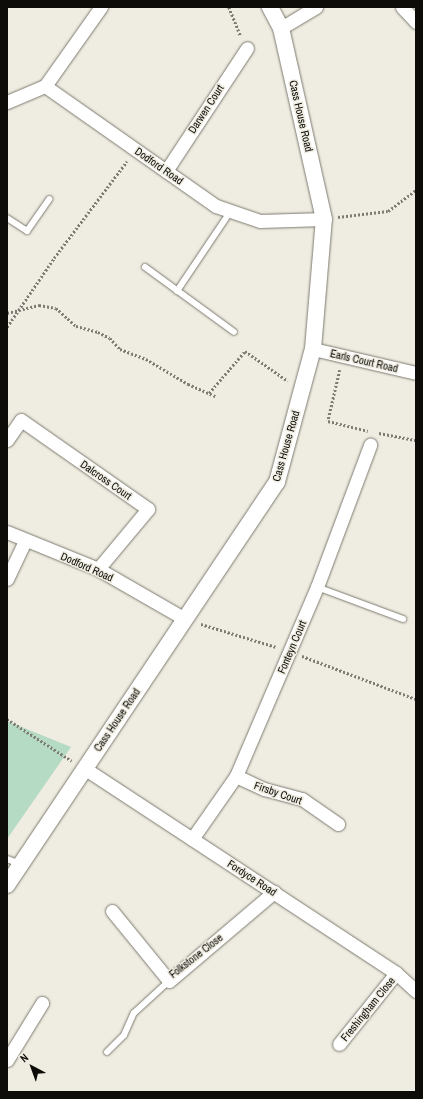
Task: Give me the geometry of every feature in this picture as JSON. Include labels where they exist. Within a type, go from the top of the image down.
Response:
[{"type":"street","points":[[7,102],[45,86],[101,7]]},
{"type":"street","name":"Cass House Road","points":[[7,885],[14,862],[84,768],[278,482],[313,349],[324,218],[281,28],[270,7]]},
{"type":"street","points":[[281,28],[316,7]]},
{"type":"street","points":[[402,7],[416,22]]},
{"type":"street","name":"Darwen Court","points":[[166,171],[246,48]]},
{"type":"street","name":"Dodford Road","points":[[45,86],[216,206],[260,221],[324,218]]},
{"type":"street","name":"Earls Court Road","points":[[313,349],[416,373]]},
{"type":"street","name":"Dalcross Court","points":[[7,440],[21,420],[148,509],[98,569]]},
{"type":"street","name":"Fonteyn Court","points":[[192,839],[236,776],[317,587],[370,445]]},
{"type":"street","name":"Dodford Road","points":[[7,532],[25,541],[98,569],[185,619]]},
{"type":"street","points":[[7,579],[25,541]]},
{"type":"street","name":"Fordyce Road","points":[[84,768],[396,973],[416,991]]},
{"type":"street","name":"Firsby Court","points":[[236,776],[264,789],[302,800],[338,824]]},
{"type":"street","name":"Folkstone Close","points":[[112,911],[169,981],[274,892]]},
{"type":"street","name":"Freshingham Close","points":[[339,1044],[396,973]]},
{"type":"street","points":[[7,1060],[42,1003]]},
{"type":"lane","points":[[7,218],[27,231],[49,200]]},
{"type":"lane","points":[[177,291],[230,212]]},
{"type":"lane","points":[[145,267],[234,332]]},
{"type":"lane","points":[[317,587],[403,619]]},
{"type":"lane","points":[[107,1052],[124,1035],[134,1012],[169,981]]},
{"type":"path","points":[[229,7],[246,48]]},
{"type":"path","points":[[7,327],[54,258],[136,150]]},
{"type":"path","points":[[324,218],[388,211],[416,190]]},
{"type":"path","points":[[7,313],[39,305],[56,308],[76,326],[98,332],[110,338],[120,349],[146,359],[215,396]]},
{"type":"path","points":[[209,393],[245,350],[302,390]]},
{"type":"path","points":[[343,356],[328,421],[416,440]]},
{"type":"path","points":[[7,719],[84,768]]},
{"type":"green space","points":[[7,721],[71,747],[7,839]]}]
